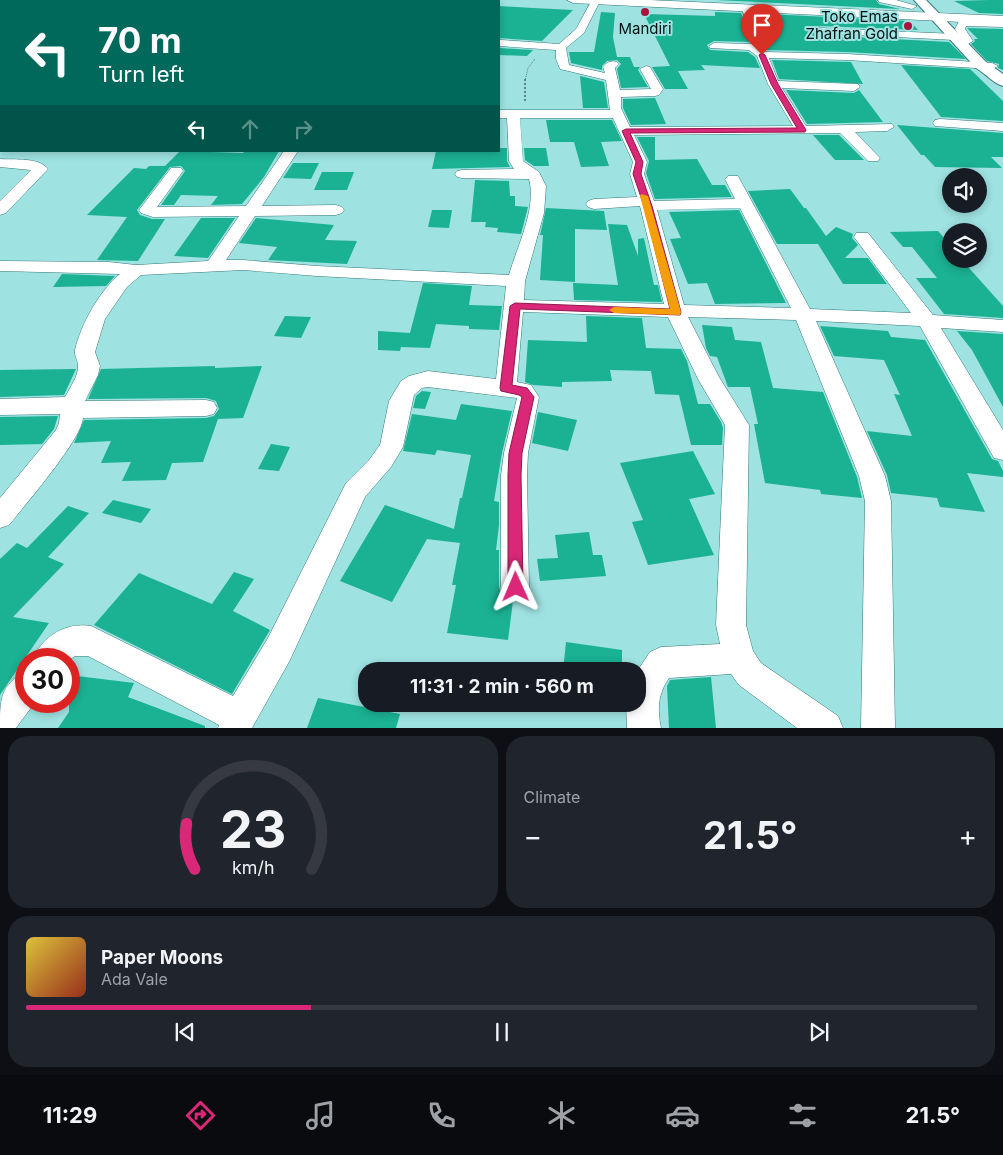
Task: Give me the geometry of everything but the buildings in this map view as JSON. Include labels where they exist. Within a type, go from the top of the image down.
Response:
[{"type":"highway","points":[[573,0],[859,11],[964,10],[1003,16]]},
{"type":"highway","points":[[637,0],[859,11],[932,10],[1003,16]]},
{"type":"highway","points":[[932,10],[1003,22]]},
{"type":"highway","points":[[859,11],[924,22],[958,37]]},
{"type":"street","points":[[882,0],[932,10],[1003,82]]},
{"type":"street","points":[[501,43],[561,47],[580,31],[588,1]]},
{"type":"street","points":[[958,37],[962,23],[1003,22]]},
{"type":"street","points":[[820,31],[958,37]]},
{"type":"street","points":[[833,39],[847,57]]},
{"type":"street","points":[[714,46],[749,46],[757,50],[762,55],[774,84],[802,130]]},
{"type":"street","points":[[561,47],[565,78],[613,79],[655,92],[657,89],[646,69]]},
{"type":"street","points":[[762,55],[847,57],[989,67]]},
{"type":"street","points":[[613,79],[622,124],[640,162],[637,174],[676,312],[709,379],[738,425],[731,625],[739,658],[750,674],[826,728]]},
{"type":"street","points":[[774,84],[854,87]]},
{"type":"street","points":[[506,388],[516,281],[534,224],[538,197],[537,180],[531,173],[519,167],[516,161],[513,114],[622,124],[802,130],[886,127]]},
{"type":"street","points":[[940,123],[1003,127]]},
{"type":"street","points":[[606,128],[622,124]]},
{"type":"street","points":[[844,129],[873,158]]},
{"type":"street","points":[[214,265],[290,152]]},
{"type":"street","points":[[0,163],[32,165],[42,169],[0,210]]},
{"type":"street","points":[[176,171],[147,210],[153,212],[336,210]]},
{"type":"street","points":[[462,174],[531,173]]},
{"type":"street","points":[[733,179],[803,313],[872,476],[878,501],[878,728]]},
{"type":"street","points":[[594,204],[745,203]]},
{"type":"street","points":[[862,237],[926,320],[1003,452]]},
{"type":"street","points":[[0,266],[109,267],[136,270],[214,265],[275,266],[317,271],[516,281]]},
{"type":"street","points":[[0,517],[64,436],[71,422],[72,408],[90,366],[85,352],[95,319],[120,283],[136,270]]},
{"type":"street","points":[[515,306],[676,312],[803,313],[1003,326]]},
{"type":"street","points":[[61,648],[78,638],[91,640],[237,722],[279,649],[338,522],[355,490],[375,470],[394,441],[398,409],[403,392],[409,384],[418,380],[428,379],[506,388],[523,391],[528,397],[516,453],[514,475],[516,587]]},
{"type":"street","points":[[0,407],[206,408]]},
{"type":"street","points":[[644,728],[641,713],[647,683],[661,662],[739,658]]},
{"type":"street","points":[[0,722],[15,702]]},
{"type":"lane","points":[[743,8],[750,25]]},
{"type":"path","points":[[513,114],[532,62],[538,59],[562,63]]},
{"type":"slow traffic","points":[[614,310],[676,312],[644,196]]},
{"type":"place","name":"Mandiri","points":[[645,12]]},
{"type":"place","name":"Toko Emas Zhafran Gold","points":[[908,26]]},
{"type":"route","points":[[516,587],[514,475],[516,453],[528,397],[523,391],[506,388],[515,306],[676,312],[648,206],[636,172],[640,162],[626,131],[802,130],[774,84],[762,55]]}]
